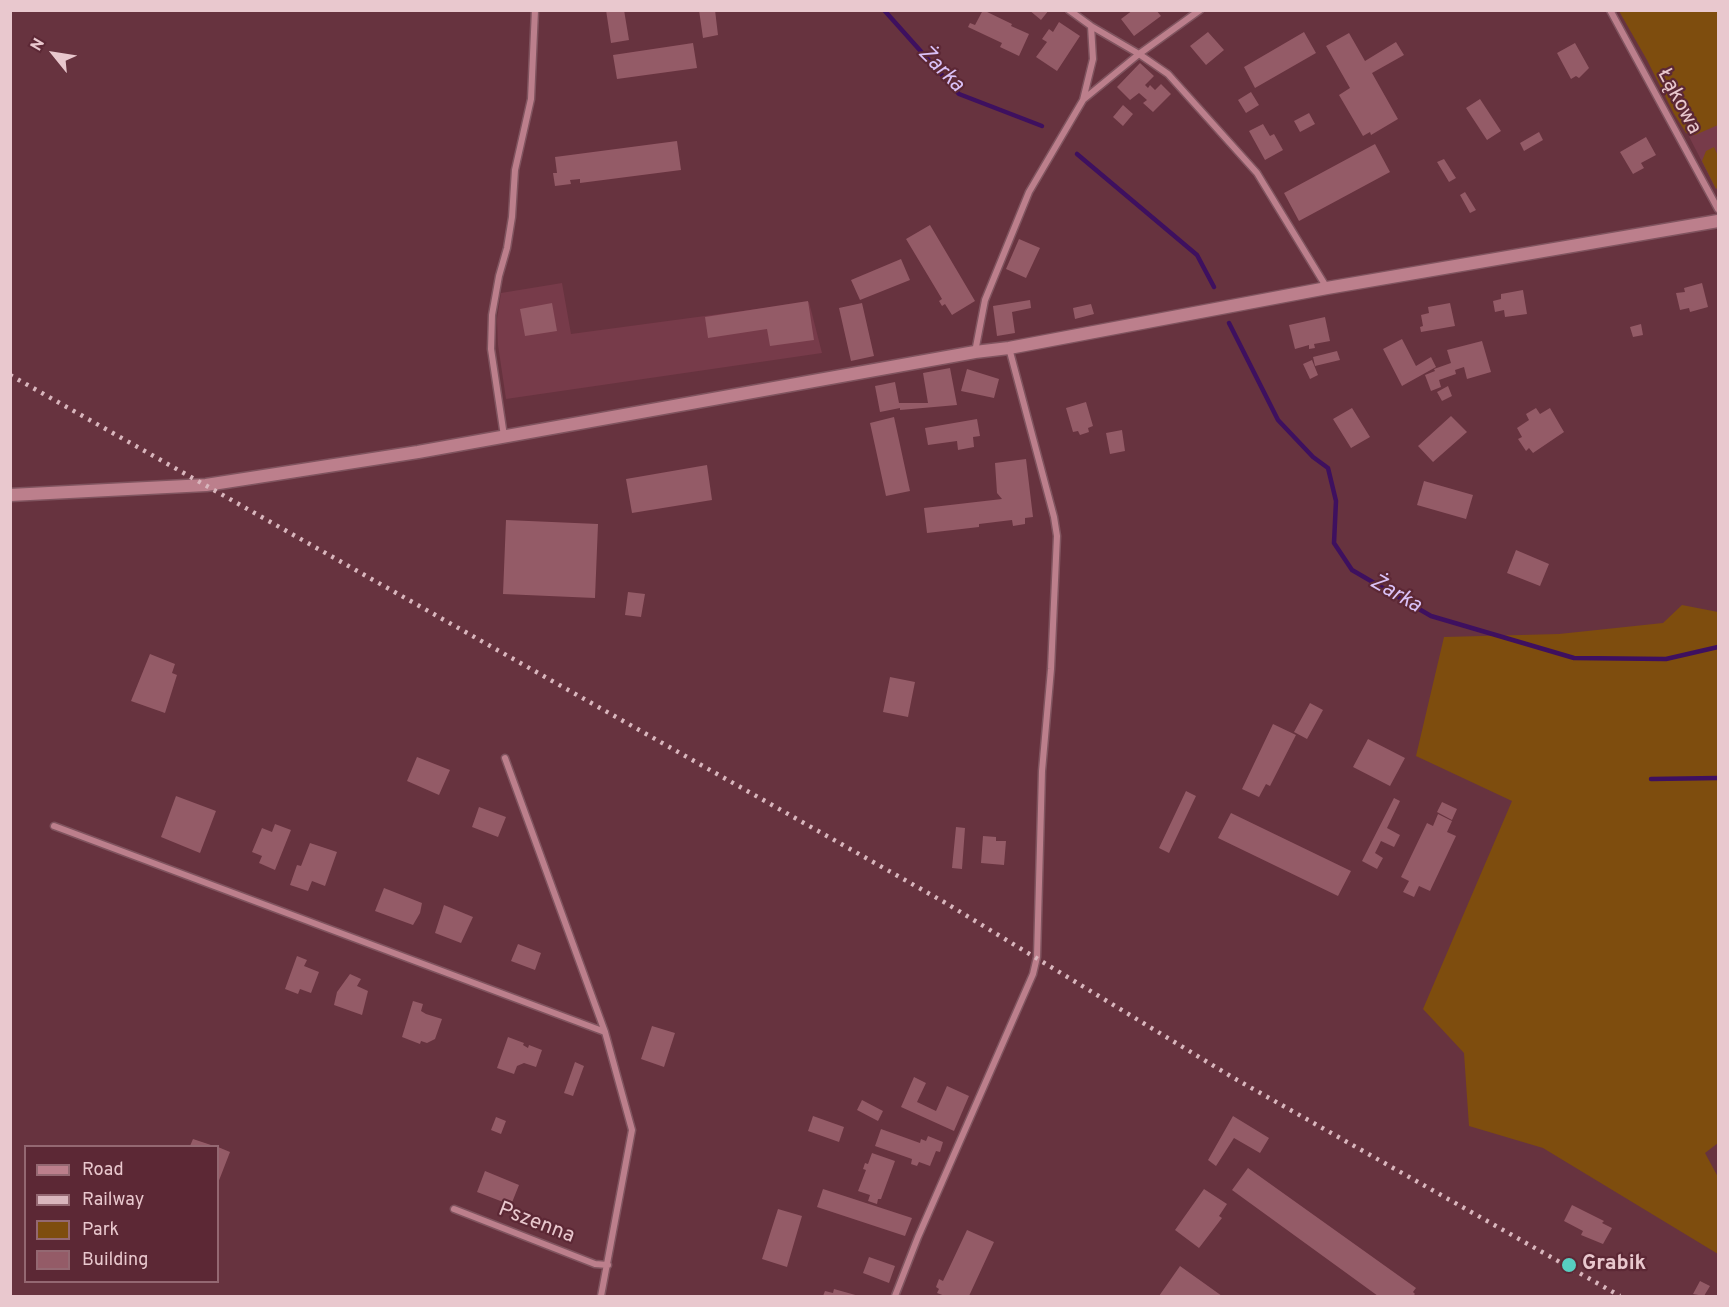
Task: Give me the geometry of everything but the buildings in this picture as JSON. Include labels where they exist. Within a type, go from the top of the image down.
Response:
[{"type":"main road","points":[[10,495],[206,485],[504,438],[975,352],[1009,348],[1327,288],[1719,221]]},
{"type":"street","points":[[504,438],[491,350],[492,315],[512,217],[514,170],[531,99],[535,10]]},
{"type":"street","points":[[1069,10],[1168,74],[1257,172],[1327,288]]},
{"type":"street","points":[[1083,100],[1139,54],[1200,10]]},
{"type":"street","name":"Łąkowa","points":[[1610,10],[1719,209]]},
{"type":"street","points":[[975,352],[985,300],[1029,192],[1083,100],[1093,59],[1091,26]]},
{"type":"street","points":[[895,1296],[918,1237],[1033,974],[1037,957],[1042,771],[1052,669],[1057,536],[1009,348]]},
{"type":"street","points":[[505,758],[605,1032],[632,1130],[602,1296]]},
{"type":"street","points":[[54,826],[605,1032]]},
{"type":"street","name":"Pszenna","points":[[454,1209],[595,1264],[608,1265]]},
{"type":"shaded area","points":[[1718,105],[1718,187],[1716,189],[1678,115]]},
{"type":"shaded area","points":[[562,283],[571,334],[809,302],[822,353],[506,399],[498,345],[497,319],[501,293]]},
{"type":"green space","points":[[1619,11],[1718,11],[1718,125],[1695,135],[1686,133]]},
{"type":"green space","points":[[1714,147],[1718,156],[1718,187],[1716,189],[1702,161],[1706,151]]},
{"type":"green space","points":[[1682,605],[1718,612],[1718,1143],[1705,1153],[1718,1177],[1718,1254],[1543,1148],[1469,1126],[1464,1053],[1423,1009],[1512,801],[1416,756],[1444,637],[1559,634],[1663,623]]},
{"type":"waterway","name":"Żarka","points":[[884,10],[959,94],[1042,126]]},
{"type":"waterway","name":"Żarka","points":[[1077,154],[1197,255],[1214,287]]},
{"type":"waterway","name":"Żarka","points":[[1229,323],[1278,420],[1313,457],[1328,468],[1336,501],[1334,543],[1352,570],[1431,616],[1574,658],[1666,659],[1718,647]]},
{"type":"waterway","points":[[1651,779],[1718,778]]},
{"type":"railway","points":[[10,375],[944,902],[1232,1077],[1620,1296]]},
{"type":"place","name":"Grabik","points":[[1569,1265]]}]
